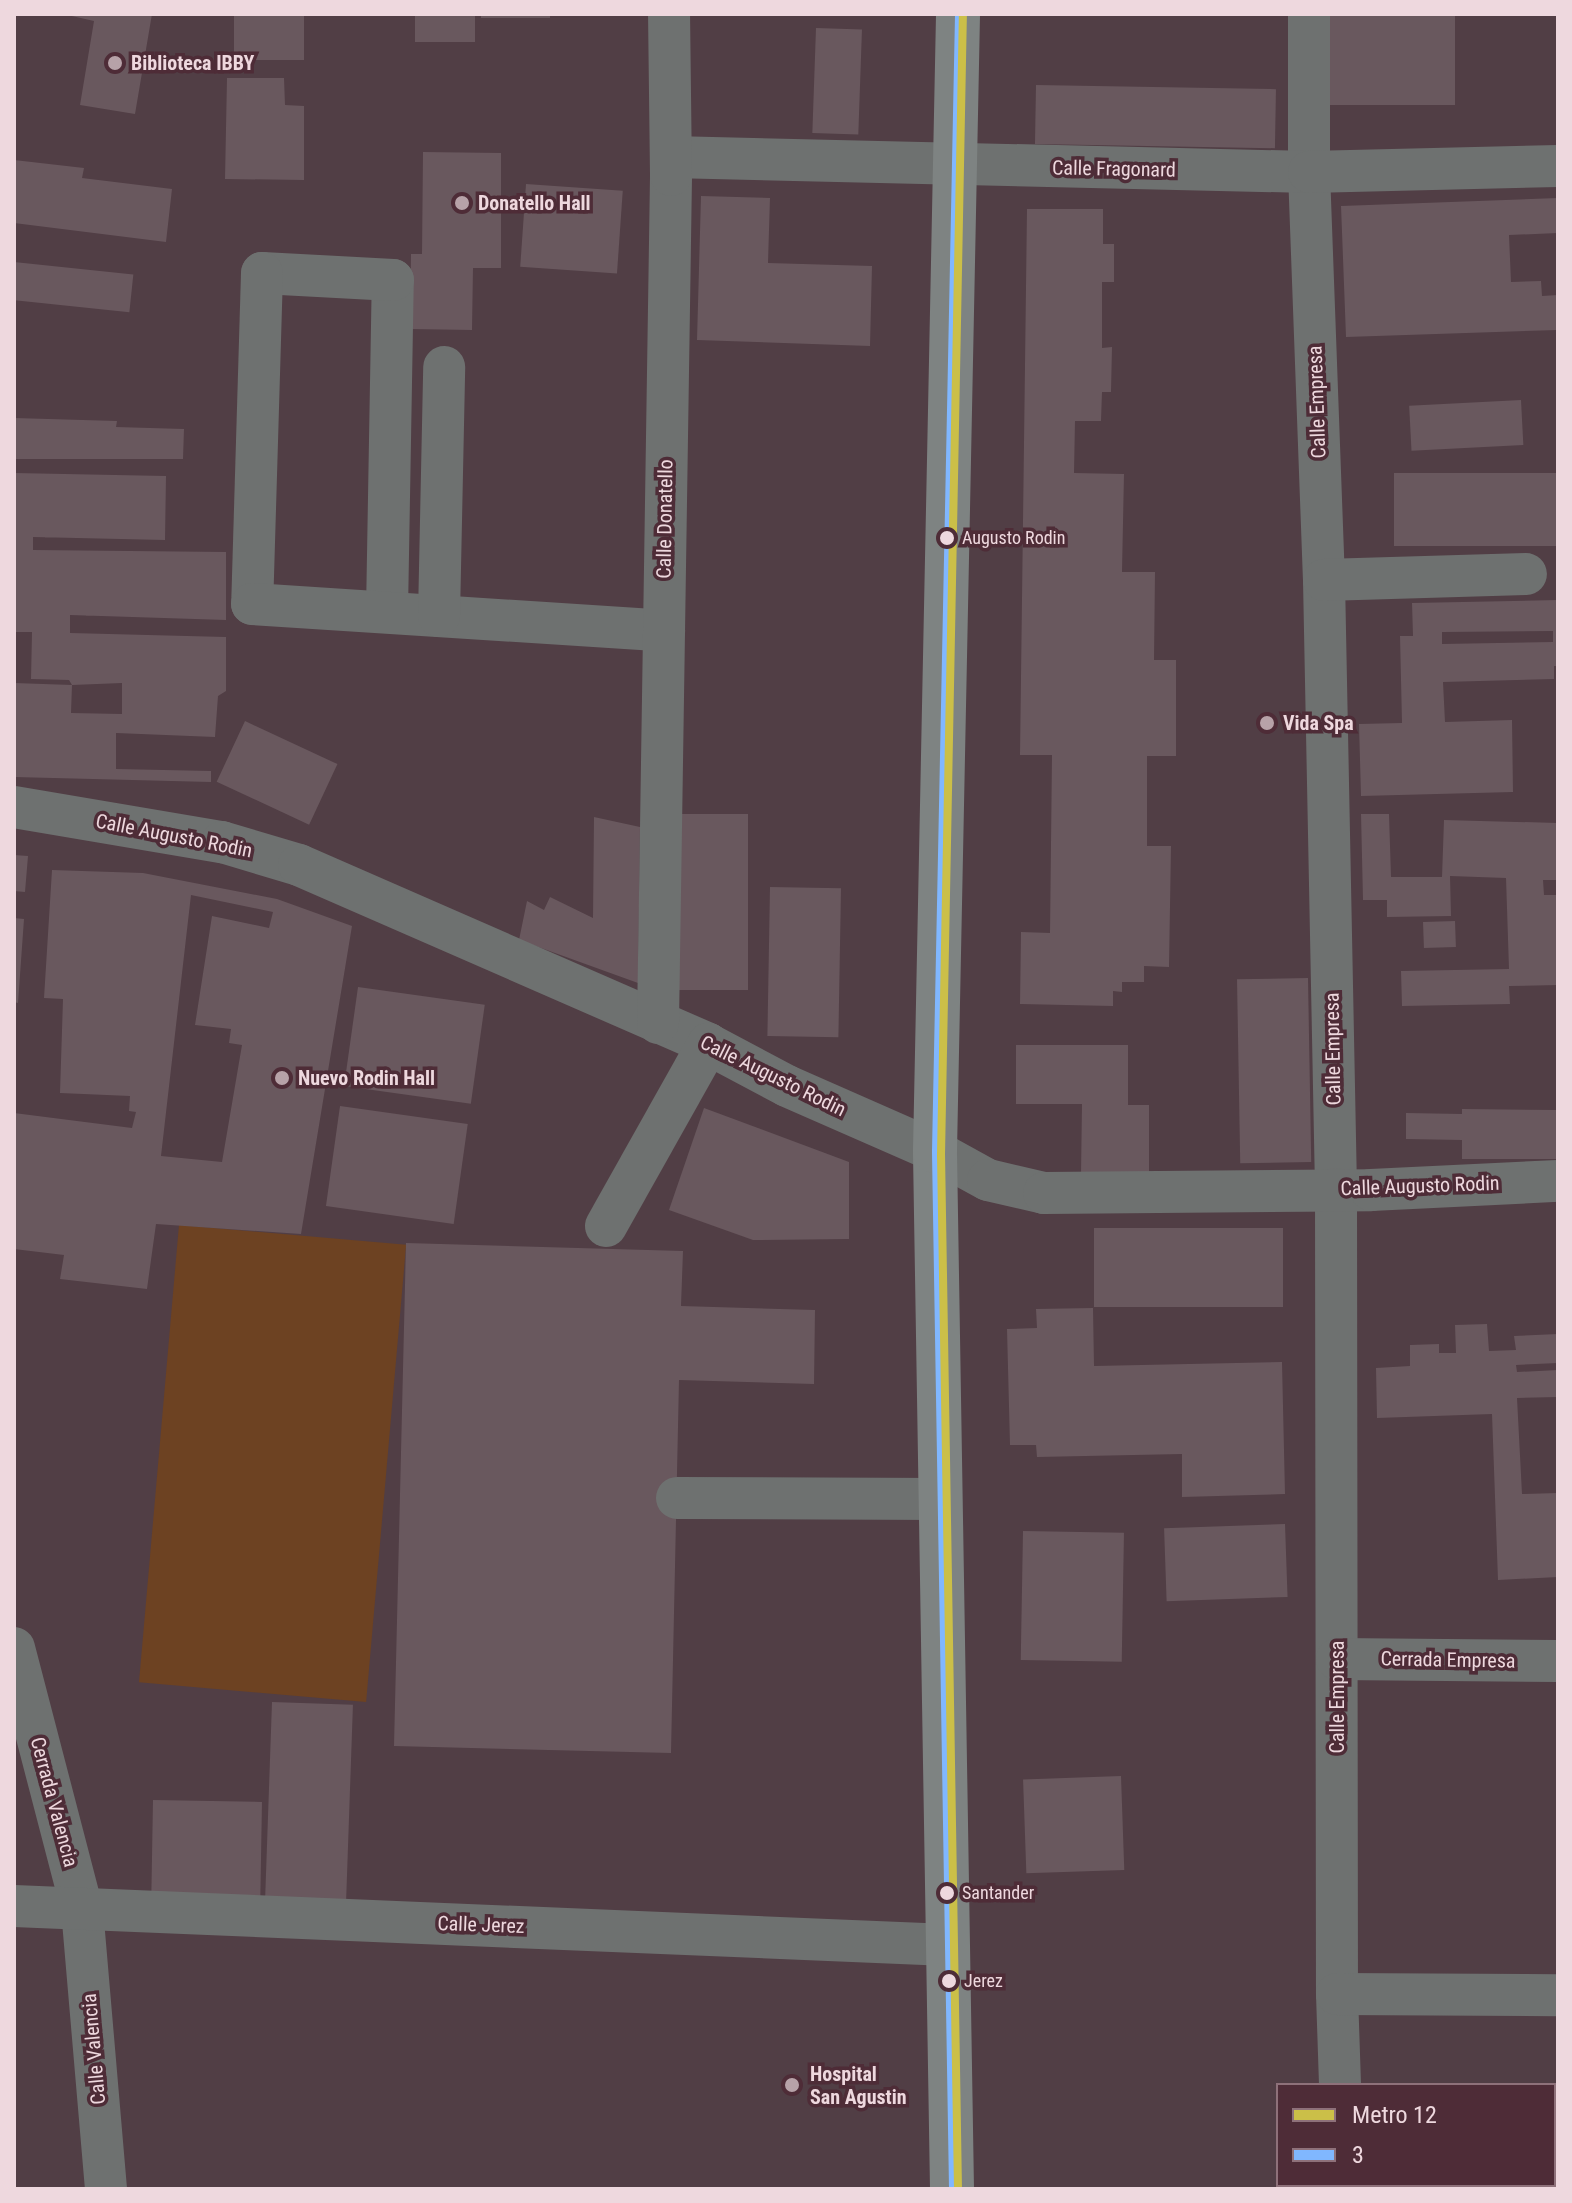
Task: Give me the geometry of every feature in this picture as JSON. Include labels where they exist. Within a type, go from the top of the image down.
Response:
[{"type":"main road","points":[[952,2189],[935,1151],[958,14]]},
{"type":"street","name":"Calle Donatello","points":[[658,1023],[671,157],[669,14]]},
{"type":"street","name":"Calle Empresa","points":[[1309,14],[1309,172],[1324,580],[1336,1189],[1337,1994],[1340,2083]]},
{"type":"street","name":"Calle Fragonard","points":[[671,157],[1309,172],[1558,166]]},
{"type":"street","points":[[387,612],[393,280],[262,273],[252,604],[664,631]]},
{"type":"street","points":[[439,616],[444,367]]},
{"type":"street","points":[[1324,580],[1526,574]]},
{"type":"street","name":"Calle Augusto Rodin","points":[[14,807],[222,842],[299,865],[708,1044],[787,1086],[935,1151],[988,1180],[1044,1193],[1336,1189],[1558,1181]]},
{"type":"street","points":[[606,1226],[708,1044]]},
{"type":"street","points":[[677,1498],[941,1499]]},
{"type":"street","name":"Cerrada Valencia","points":[[14,1648],[82,1909]]},
{"type":"street","name":"Cerrada Empresa","points":[[1337,1659],[1558,1661]]},
{"type":"street","name":"Calle Jerez","points":[[14,1906],[948,1945]]},
{"type":"street","name":"Calle Valencia","points":[[82,1909],[106,2189]]},
{"type":"street","points":[[1337,1994],[1558,1995]]},
{"type":"shaded area","points":[[179,1225],[406,1245],[366,1702],[139,1682]]},
{"type":"building","name":"Biblioteca IBBY","points":[[63,14],[152,14],[135,114],[80,105],[94,21]]},
{"type":"building","points":[[234,14],[304,14],[304,60],[234,60]]},
{"type":"building","points":[[415,14],[475,14],[475,42],[415,42]]},
{"type":"building","points":[[481,14],[550,14],[550,18],[481,18]]},
{"type":"building","points":[[1328,14],[1455,14],[1455,105],[1328,105]]},
{"type":"building","points":[[816,28],[862,30],[858,135],[812,133]]},
{"type":"building","points":[[227,78],[284,78],[285,105],[304,106],[304,180],[225,179]]},
{"type":"building","points":[[1036,85],[1276,89],[1275,148],[1035,144]]},
{"type":"building","name":"Donatello Hall","points":[[423,152],[501,153],[501,268],[473,268],[472,330],[410,329],[411,254],[422,254]]},
{"type":"building","points":[[14,160],[84,168],[82,178],[172,189],[166,242],[14,223]]},
{"type":"building","points":[[526,184],[623,191],[617,274],[520,267]]},
{"type":"building","points":[[701,196],[770,198],[768,263],[872,266],[870,346],[697,340]]},
{"type":"building","points":[[1558,198],[1558,233],[1509,235],[1511,282],[1541,281],[1542,296],[1558,295],[1558,330],[1346,337],[1341,206]]},
{"type":"building","points":[[1027,209],[1103,209],[1103,244],[1114,244],[1114,282],[1102,282],[1102,348],[1112,347],[1111,392],[1102,392],[1101,421],[1075,421],[1074,473],[1124,474],[1122,572],[1155,572],[1154,660],[1176,660],[1176,756],[1147,756],[1147,846],[1171,846],[1169,967],[1144,966],[1144,982],[1122,982],[1122,992],[1113,991],[1113,1006],[1020,1004],[1021,932],[1050,933],[1052,755],[1020,755]]},
{"type":"building","points":[[14,262],[133,275],[129,312],[14,300]]},
{"type":"building","points":[[1521,400],[1523,445],[1412,451],[1409,406]]},
{"type":"building","points":[[14,418],[117,421],[116,427],[184,429],[183,459],[14,459]]},
{"type":"building","points":[[14,473],[166,476],[165,540],[33,537],[33,550],[226,552],[226,620],[70,615],[70,633],[226,637],[226,691],[218,696],[215,737],[116,733],[116,769],[211,771],[211,782],[14,777],[14,683],[72,685],[69,680],[31,679],[32,632],[14,632]],"holes":[[[122,683],[122,714],[71,713],[72,685]]]},
{"type":"building","points":[[1394,473],[1558,473],[1558,546],[1394,546]]},
{"type":"building","points":[[1558,600],[1558,666],[1554,666],[1554,679],[1443,682],[1445,722],[1512,720],[1513,792],[1361,796],[1359,724],[1402,723],[1400,636],[1413,636],[1412,603]],"holes":[[[1553,631],[1553,642],[1442,644],[1442,632]]]},
{"type":"building","points":[[245,721],[337,764],[309,825],[217,782]]},
{"type":"building","points":[[678,814],[748,814],[748,990],[678,990]]},
{"type":"building","points":[[1361,814],[1389,814],[1391,877],[1442,877],[1444,820],[1558,823],[1558,880],[1543,880],[1544,895],[1556,895],[1558,985],[1509,986],[1510,1004],[1402,1006],[1401,971],[1509,969],[1506,878],[1450,876],[1451,916],[1387,917],[1387,900],[1363,900]]},
{"type":"building","points":[[594,817],[640,827],[638,983],[519,940],[527,901],[544,910],[550,897],[593,918]]},
{"type":"building","points":[[14,855],[28,856],[25,892],[14,891]]},
{"type":"building","points":[[52,870],[143,873],[277,899],[352,926],[301,1234],[156,1224],[147,1289],[60,1279],[64,1255],[14,1249],[14,1113],[132,1128],[136,1112],[129,1111],[130,1096],[60,1093],[63,999],[44,998]],"holes":[[[191,895],[273,912],[269,928],[212,916],[195,1025],[231,1029],[229,1043],[242,1045],[222,1162],[161,1156]]]},
{"type":"building","points":[[770,887],[841,888],[838,1037],[767,1036]]},
{"type":"building","points":[[14,918],[24,919],[18,1003],[14,1002]]},
{"type":"building","points":[[1455,921],[1456,947],[1424,948],[1423,922]]},
{"type":"building","points":[[1308,978],[1311,1162],[1240,1163],[1237,979]]},
{"type":"building","points":[[358,987],[485,1005],[471,1104],[344,1086]]},
{"type":"building","points":[[1016,1045],[1128,1045],[1128,1105],[1149,1105],[1149,1174],[1081,1174],[1082,1104],[1016,1104]]},
{"type":"building","points":[[340,1106],[468,1124],[454,1224],[326,1206]]},
{"type":"building","points":[[704,1108],[849,1162],[849,1239],[753,1240],[669,1210]]},
{"type":"building","points":[[1462,1109],[1558,1110],[1558,1159],[1462,1159],[1462,1140],[1406,1139],[1406,1113],[1462,1114]]},
{"type":"building","points":[[1094,1228],[1283,1228],[1283,1307],[1094,1307]]},
{"type":"building","points":[[406,1243],[683,1251],[681,1306],[815,1310],[814,1384],[679,1380],[671,1753],[394,1746]]},
{"type":"building","points":[[1093,1308],[1094,1366],[1282,1362],[1285,1494],[1182,1497],[1182,1454],[1037,1457],[1036,1445],[1010,1445],[1007,1329],[1037,1328],[1036,1309]]},
{"type":"building","points":[[1487,1324],[1489,1351],[1516,1350],[1514,1336],[1558,1334],[1558,1363],[1516,1365],[1517,1372],[1558,1370],[1558,1397],[1517,1398],[1522,1494],[1558,1493],[1558,1577],[1498,1580],[1492,1414],[1377,1418],[1376,1368],[1410,1366],[1410,1345],[1439,1344],[1439,1353],[1456,1353],[1455,1325]]},
{"type":"building","points":[[1285,1524],[1288,1597],[1167,1601],[1164,1528]]},
{"type":"building","points":[[1023,1531],[1124,1533],[1122,1662],[1021,1660]]},
{"type":"building","points":[[272,1702],[353,1705],[346,1903],[265,1900]]},
{"type":"building","points":[[1121,1776],[1124,1870],[1026,1873],[1023,1779]]},
{"type":"building","points":[[153,1800],[262,1802],[260,1897],[151,1895]]},
{"type":"metro line","name":"12","points":[[958,2189],[941,1155],[963,14]]},
{"type":"transit line","name":"3","points":[[952,2189],[935,1151],[958,14]]},
{"type":"place","name":"Biblioteca IBBY","points":[[115,63]]},
{"type":"place","name":"Donatello Hall","points":[[462,203]]},
{"type":"place","name":"Augusto Rodin","points":[[947,538]]},
{"type":"place","name":"Vida Spa","points":[[1267,723]]},
{"type":"place","name":"Nuevo Rodin Hall","points":[[282,1078]]},
{"type":"place","name":"Santander","points":[[947,1893]]},
{"type":"place","name":"Jerez","points":[[949,1981]]},
{"type":"place","name":"Hospital San Agustin","points":[[792,2085]]}]
